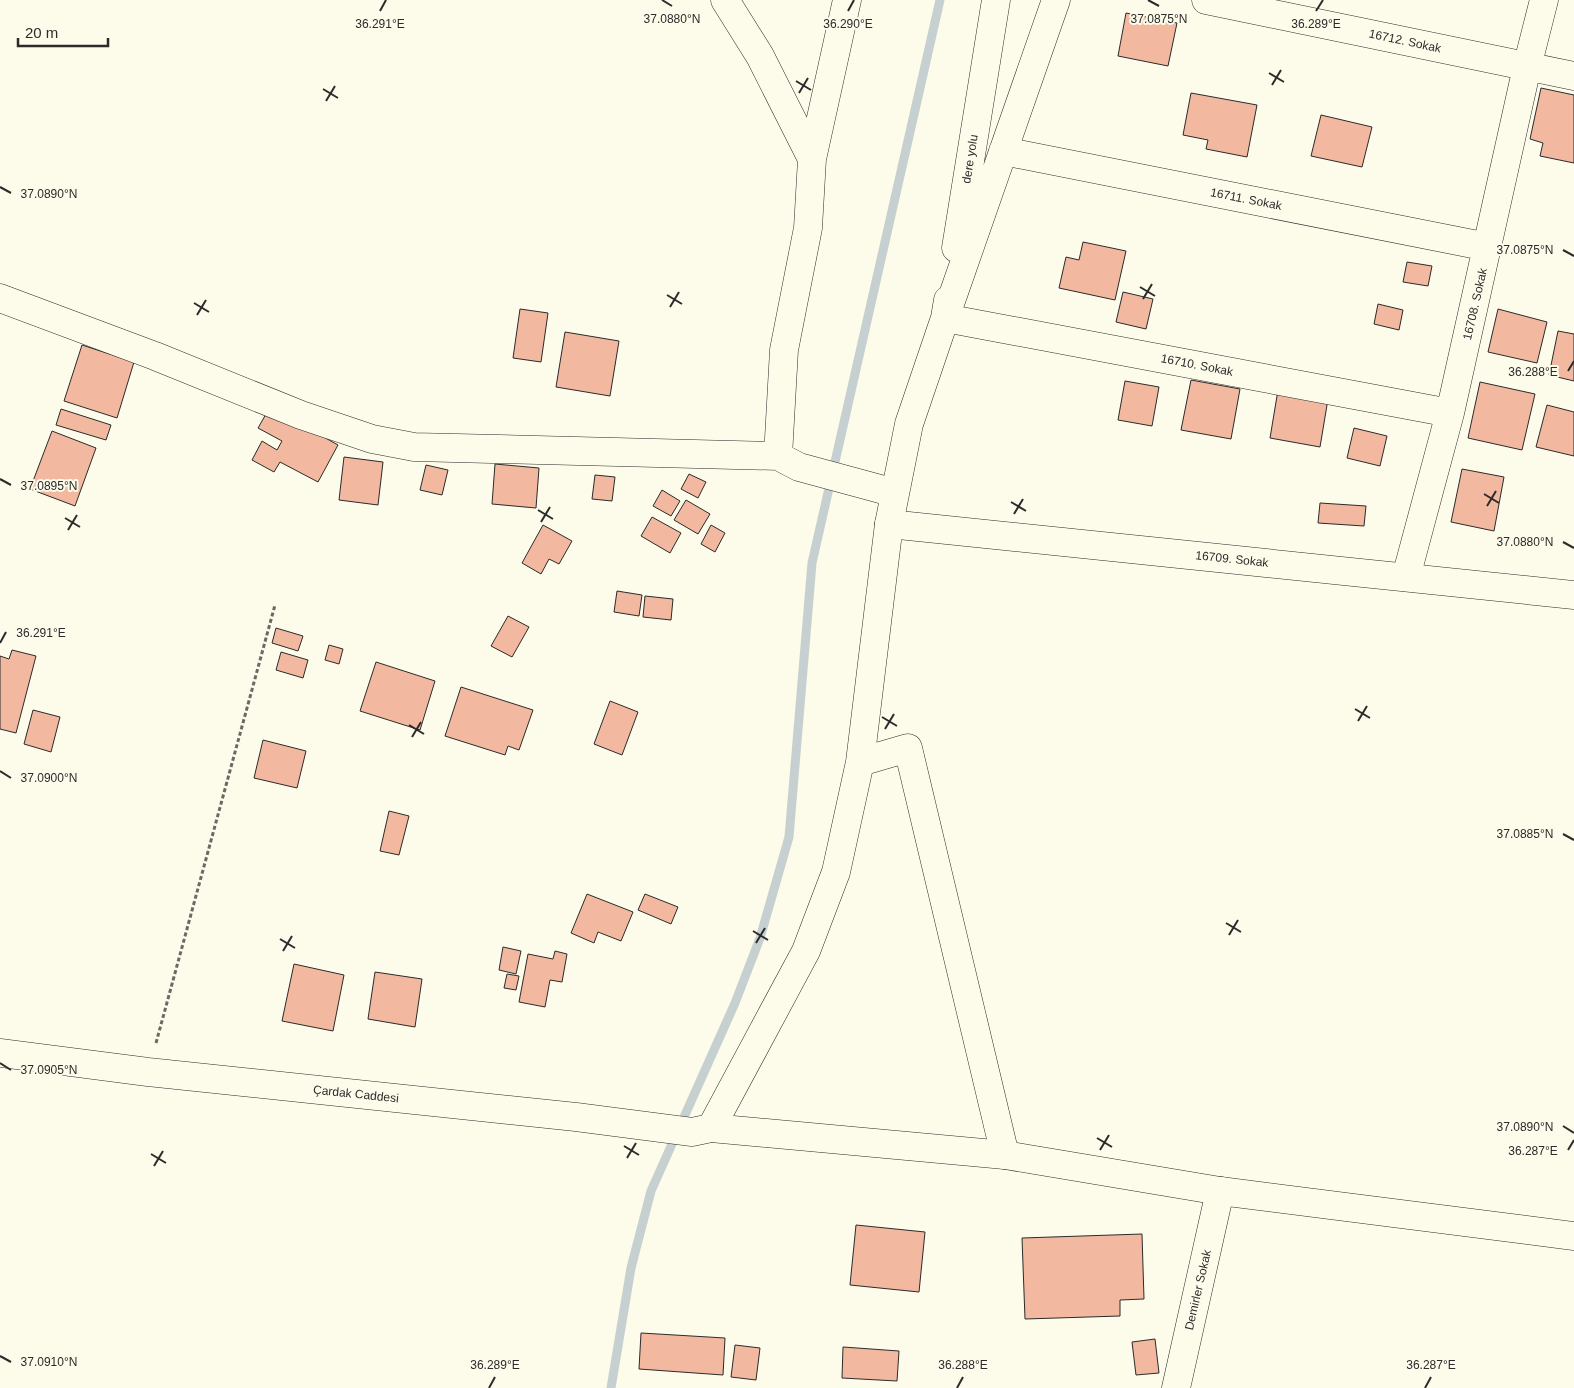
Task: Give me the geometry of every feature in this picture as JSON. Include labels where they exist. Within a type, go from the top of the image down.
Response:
[{"type":"street","points":[[725,0],[760,56],[812,158]]},
{"type":"street","points":[[788,462],[784,350],[808,228],[812,158],[847,0]]},
{"type":"street","name":"dere yolu","points":[[945,318],[996,0]]},
{"type":"street","points":[[702,1130],[806,951],[836,872],[860,762],[890,524],[910,424],[1056,0]]},
{"type":"street","name":"16712. Sokak","points":[[1206,0],[1574,76]]},
{"type":"street","name":"16708. Sokak","points":[[1406,577],[1450,413],[1527,66],[1544,0]]},
{"type":"street","name":"16711. Sokak","points":[[1003,151],[1488,247]]},
{"type":"street","points":[[0,298],[155,356],[301,415],[372,439],[414,447],[788,462],[896,494]]},
{"type":"street","name":"16710. Sokak","points":[[945,318],[1450,413]]},
{"type":"street","name":"16709. Sokak","points":[[890,524],[1574,595]]},
{"type":"street","points":[[860,762],[908,748],[1005,1155]]},
{"type":"street","name":"Çardak Caddesi","points":[[0,1053],[148,1072],[702,1130],[1005,1155],[1220,1191],[1574,1236]]},
{"type":"street","name":"Demirler Sokak","points":[[1176,1388],[1220,1191]]},
{"type":"path","points":[[148,1072],[275,605]]},
{"type":"building","points":[[1126,13],[1177,23],[1168,66],[1118,56]]},
{"type":"building","points":[[1541,88],[1574,95],[1574,163],[1540,156],[1543,143],[1530,139]]},
{"type":"building","points":[[1191,93],[1257,105],[1247,157],[1206,149],[1208,140],[1183,135]]},
{"type":"building","points":[[1321,115],[1372,127],[1362,167],[1311,156]]},
{"type":"building","points":[[1083,242],[1126,251],[1115,300],[1059,288],[1066,257],[1079,260]]},
{"type":"building","points":[[1407,262],[1432,266],[1428,286],[1403,282]]},
{"type":"building","points":[[1123,292],[1153,299],[1146,329],[1116,322]]},
{"type":"building","points":[[1378,304],[1403,310],[1399,330],[1374,324]]},
{"type":"building","points":[[520,309],[548,313],[541,362],[513,358]]},
{"type":"building","points":[[1498,309],[1547,322],[1537,363],[1488,352]]},
{"type":"building","points":[[1558,331],[1574,334],[1574,381],[1549,375]]},
{"type":"building","points":[[565,332],[619,341],[610,396],[556,387]]},
{"type":"building","points":[[82,345],[134,362],[117,418],[64,401]]},
{"type":"building","points":[[1191,380],[1240,389],[1231,439],[1181,430]]},
{"type":"building","points":[[1125,381],[1159,387],[1152,426],[1118,420]]},
{"type":"building","points":[[1480,382],[1535,394],[1522,450],[1468,438]]},
{"type":"building","points":[[1278,390],[1328,399],[1320,447],[1270,438]]},
{"type":"building","points":[[1547,405],[1574,412],[1574,456],[1536,447]]},
{"type":"building","points":[[270,407],[338,445],[318,482],[280,462],[274,472],[252,460],[262,441],[277,450],[282,441],[258,428]]},
{"type":"building","points":[[61,409],[111,425],[106,440],[56,425]]},
{"type":"building","points":[[1354,428],[1387,436],[1380,466],[1347,458]]},
{"type":"building","points":[[52,431],[96,448],[75,506],[30,489]]},
{"type":"building","points":[[344,457],[383,462],[378,505],[339,500]]},
{"type":"building","points":[[495,464],[539,468],[536,508],[492,504]]},
{"type":"building","points":[[426,465],[448,470],[442,495],[420,490]]},
{"type":"building","points":[[1462,469],[1504,477],[1494,531],[1451,522]]},
{"type":"building","points":[[689,474],[706,482],[698,498],[681,489]]},
{"type":"building","points":[[595,475],[615,477],[612,501],[592,499]]},
{"type":"building","points":[[662,490],[680,501],[671,516],[653,506]]},
{"type":"building","points":[[686,500],[710,514],[698,534],[674,520]]},
{"type":"building","points":[[1320,503],[1366,506],[1364,526],[1318,523]]},
{"type":"building","points":[[652,517],[681,533],[670,553],[641,536]]},
{"type":"building","points":[[543,525],[572,541],[559,564],[549,559],[541,574],[522,563]]},
{"type":"building","points":[[711,525],[725,533],[715,552],[701,544]]},
{"type":"building","points":[[617,591],[642,595],[639,616],[614,612]]},
{"type":"building","points":[[645,596],[673,599],[671,620],[643,617]]},
{"type":"building","points":[[508,616],[529,627],[512,657],[491,646]]},
{"type":"building","points":[[276,628],[303,636],[298,651],[272,643]]},
{"type":"building","points":[[329,645],[343,649],[339,664],[325,660]]},
{"type":"building","points":[[12,650],[36,656],[16,733],[0,729],[0,656],[9,659]]},
{"type":"building","points":[[281,652],[308,660],[303,678],[276,670]]},
{"type":"building","points":[[376,662],[435,681],[420,730],[360,711]]},
{"type":"building","points":[[461,687],[533,710],[519,750],[508,746],[505,755],[445,736]]},
{"type":"building","points":[[610,701],[638,712],[622,755],[594,744]]},
{"type":"building","points":[[33,710],[60,717],[51,752],[24,744]]},
{"type":"building","points":[[263,740],[306,751],[297,788],[254,778]]},
{"type":"building","points":[[389,811],[409,816],[399,855],[380,851]]},
{"type":"building","points":[[587,894],[633,912],[621,941],[598,932],[594,943],[571,933]]},
{"type":"building","points":[[645,894],[678,907],[671,924],[638,910]]},
{"type":"building","points":[[503,947],[521,951],[516,974],[499,970]]},
{"type":"building","points":[[555,951],[567,954],[562,982],[550,980],[545,1007],[519,1002],[528,954],[553,959]]},
{"type":"building","points":[[294,964],[344,975],[333,1031],[282,1021]]},
{"type":"building","points":[[375,972],[422,979],[415,1027],[368,1019]]},
{"type":"building","points":[[507,974],[519,976],[516,990],[504,988]]},
{"type":"building","points":[[856,1225],[925,1232],[919,1292],[850,1285]]},
{"type":"building","points":[[1142,1234],[1144,1299],[1120,1300],[1120,1316],[1025,1319],[1022,1238]]},
{"type":"building","points":[[641,1333],[725,1338],[723,1375],[639,1369]]},
{"type":"building","points":[[1155,1339],[1159,1373],[1136,1375],[1132,1342]]},
{"type":"building","points":[[735,1345],[760,1348],[756,1380],[731,1377]]},
{"type":"building","points":[[843,1347],[899,1351],[897,1381],[842,1378]]},
{"type":"waterway","points":[[611,1388],[631,1268],[651,1191],[735,1003],[760,938],[789,837],[812,563],[940,0]]}]
